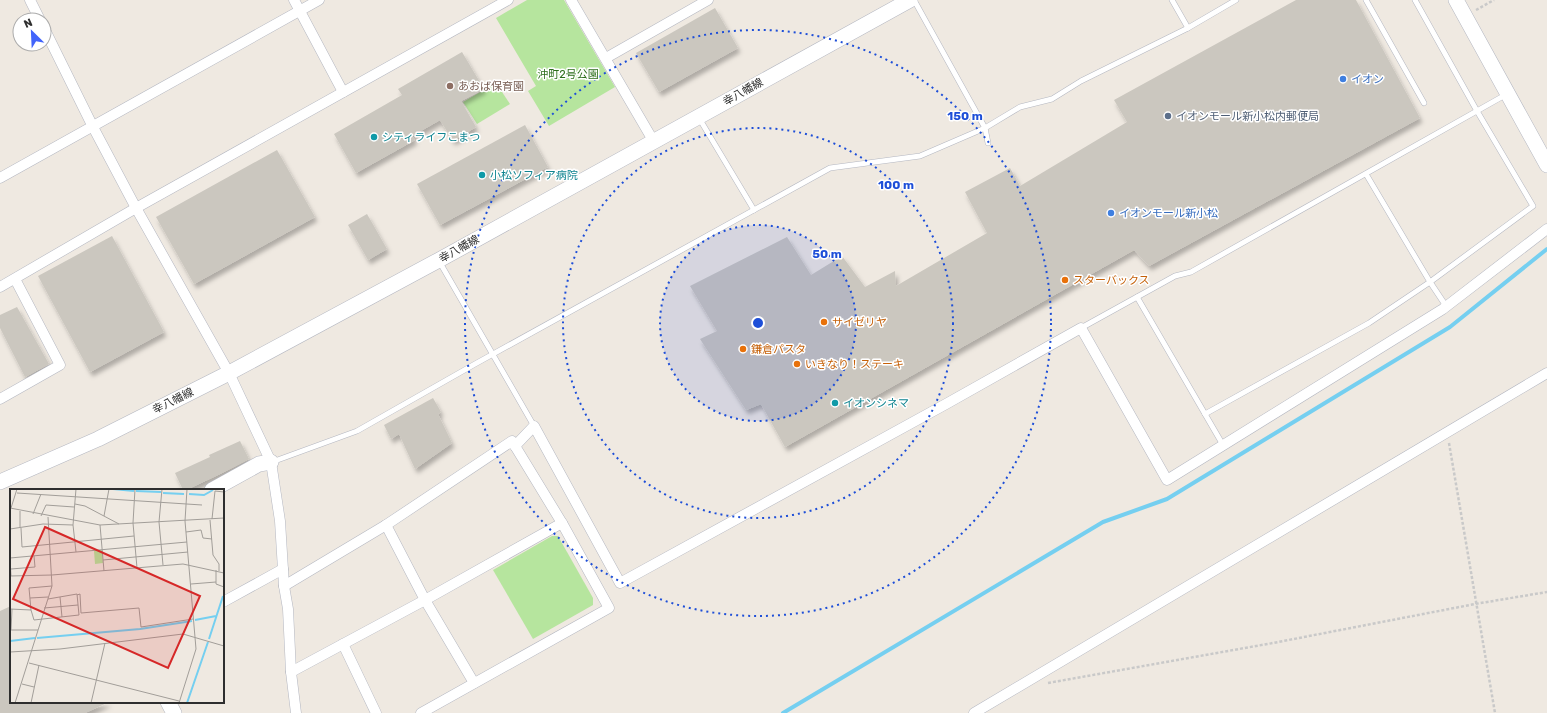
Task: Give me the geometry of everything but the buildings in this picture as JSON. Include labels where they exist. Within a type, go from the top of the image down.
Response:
[{"type":"street","points":[[30,0],[36,12]]},
{"type":"street","points":[[294,0],[344,92]]},
{"type":"street","points":[[0,178],[319,0]]},
{"type":"street","points":[[0,287],[136,208],[508,0]]},
{"type":"street","points":[[571,0],[654,142]]},
{"type":"street","points":[[606,58],[708,0]]},
{"type":"street","name":"幸八幡線","points":[[0,482],[98,439],[229,374],[654,142],[910,0]]},
{"type":"street","points":[[1456,0],[1547,165]]},
{"type":"street","points":[[52,44],[93,127],[136,208],[229,374],[271,462],[280,521],[284,586],[288,609],[291,672],[296,713]]},
{"type":"street","points":[[515,446],[534,426],[620,583],[1081,328],[1167,480],[1446,306],[1547,229]]},
{"type":"street","points":[[0,399],[60,365],[15,279]]},
{"type":"street","points":[[974,713],[1547,373]]},
{"type":"street","points":[[284,586],[386,524],[512,441],[562,523],[609,608],[421,713]]},
{"type":"street","points":[[214,489],[259,464],[271,462]]},
{"type":"street","points":[[291,672],[425,600],[562,523]]},
{"type":"street","points":[[386,524],[425,600],[474,683]]},
{"type":"street","points":[[224,601],[283,569]]},
{"type":"street","points":[[342,644],[376,713]]},
{"type":"street","points":[[169,703],[174,713]]},
{"type":"lane","points":[[914,0],[985,128],[988,143]]},
{"type":"lane","points":[[1172,0],[1188,28]]},
{"type":"lane","points":[[271,462],[357,431],[492,354],[830,168],[920,156],[985,128],[1020,107],[1052,100],[1081,81],[1188,28],[1236,0]]},
{"type":"lane","points":[[1366,0],[1424,103]]},
{"type":"lane","points":[[1205,414],[1369,323],[1430,282],[1533,206],[1477,111],[1415,0]]},
{"type":"lane","points":[[1081,328],[1175,276],[1191,272],[1508,94]]},
{"type":"lane","points":[[698,117],[754,210]]},
{"type":"lane","points":[[1366,174],[1430,282],[1446,306]]},
{"type":"lane","points":[[439,260],[534,426]]},
{"type":"lane","points":[[1136,297],[1223,445]]},
{"type":"path","points":[[1465,16],[1494,0]]},
{"type":"path","points":[[1447,432],[1475,604],[1495,713]]},
{"type":"path","points":[[1047,683],[1547,592]]},
{"type":"green space","name":"沖町2号公園","points":[[527,0],[564,0],[615,87],[549,126],[528,91],[536,86],[496,18]]},
{"type":"green space","points":[[496,83],[510,104],[477,124],[463,102]]},
{"type":"green space","points":[[552,536],[558,536],[593,598],[593,605],[533,639],[493,570]]},
{"type":"waterway","points":[[783,713],[1103,522],[1167,499],[1450,327],[1547,249]]},
{"type":"place","name":"イオン","points":[[1343,79]]},
{"type":"place","name":"あおば保育園","points":[[450,86]]},
{"type":"place","name":"イオンモール新小松内郵便局","points":[[1168,116]]},
{"type":"place","name":"シティライフこまつ","points":[[374,137]]},
{"type":"place","name":"小松ソフィア病院","points":[[482,175]]},
{"type":"place","name":"イオンモール新小松","points":[[1111,213]]},
{"type":"place","name":"スターバックス","points":[[1065,280]]},
{"type":"place","name":"サイゼリヤ","points":[[824,322]]},
{"type":"place","name":"鎌倉パスタ","points":[[743,349]]},
{"type":"place","name":"いきなり！ステーキ","points":[[797,364]]},
{"type":"place","name":"イオンシネマ","points":[[835,403]]}]
